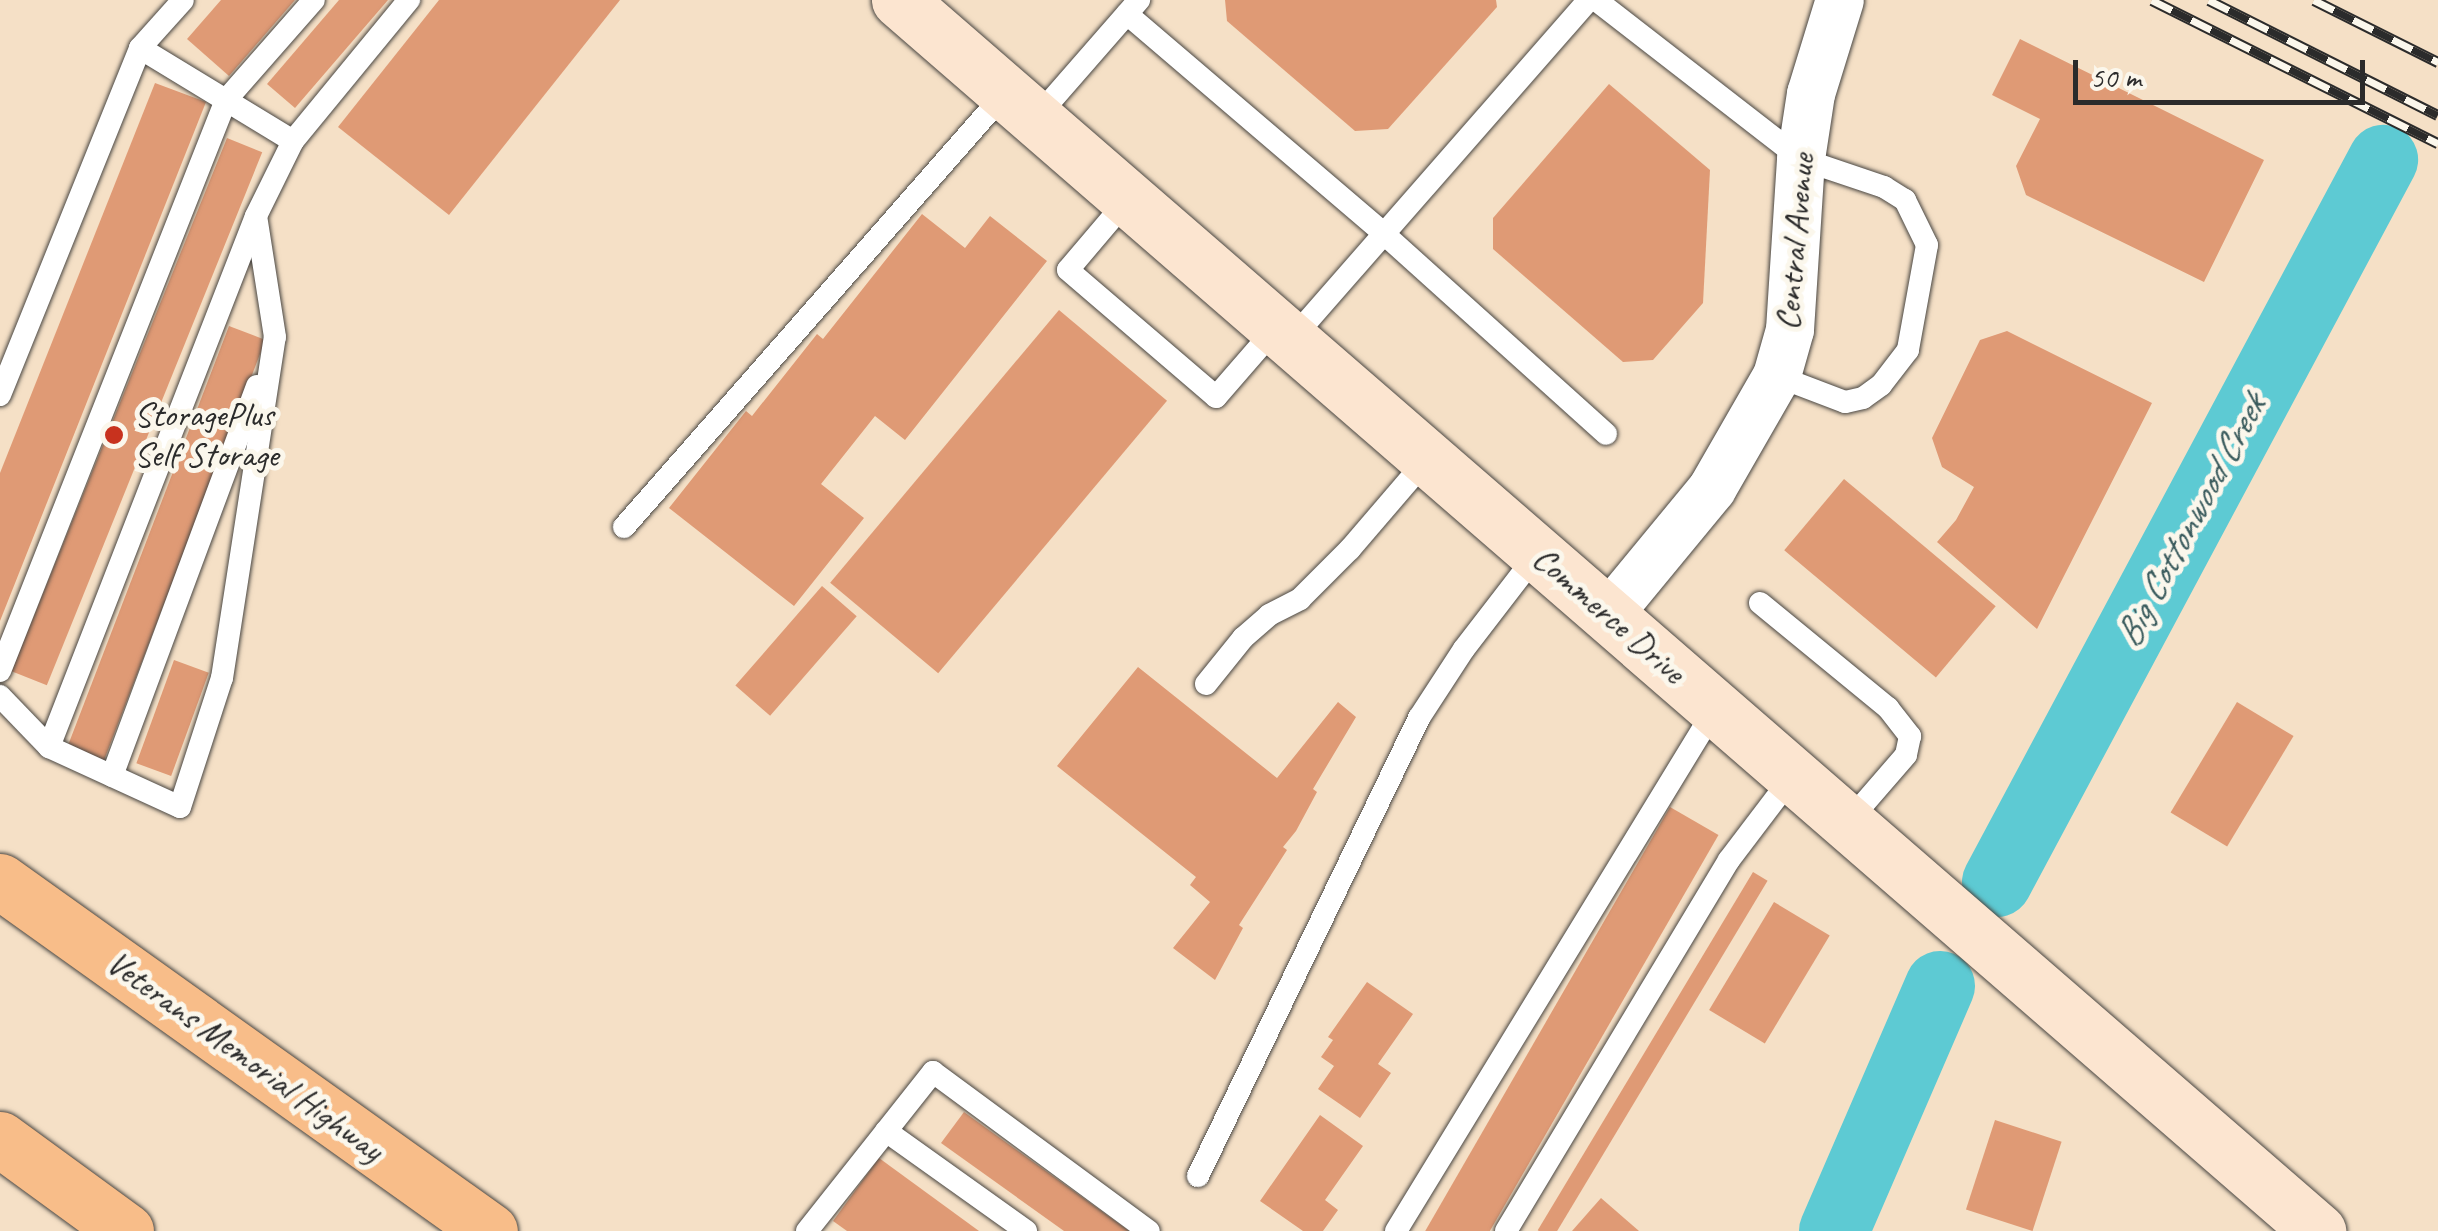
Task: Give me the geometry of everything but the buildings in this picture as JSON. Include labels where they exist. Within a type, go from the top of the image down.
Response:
[{"type":"highway","name":"Veterans Memorial Highway","points":[[0,880],[490,1231]]},
{"type":"highway","points":[[0,1139],[126,1231]]},
{"type":"street","name":"Commerce Drive","points":[[899,0],[2318,1231]]},
{"type":"street","name":"Central Avenue","points":[[1609,614],[1712,489],[1777,376],[1790,330],[1802,159],[1811,94],[1840,0]]},
{"type":"lane","points":[[0,395],[140,48],[183,0]]},
{"type":"lane","points":[[0,671],[226,100],[314,0]]},
{"type":"lane","points":[[49,747],[256,216],[293,141],[409,0]]},
{"type":"lane","points":[[1129,198],[1068,270],[1216,397],[1383,233],[1592,0],[1802,159],[1884,187],[1905,200],[1927,245],[1908,350],[1881,385],[1863,398],[1845,402],[1777,376]]},
{"type":"lane","points":[[624,527],[1021,105],[1133,7],[1606,434]]},
{"type":"lane","points":[[140,48],[293,141]]},
{"type":"lane","points":[[0,696],[49,747],[180,808],[222,678],[275,337],[256,216]]},
{"type":"lane","points":[[112,776],[275,337]]},
{"type":"lane","points":[[1206,684],[1243,638],[1269,615],[1300,599],[1325,574],[1428,458]]},
{"type":"lane","points":[[1198,1176],[1419,718],[1492,610],[1538,553]]},
{"type":"lane","points":[[1760,604],[1888,708],[1910,736],[1906,755],[1846,823]]},
{"type":"lane","points":[[1396,1231],[1716,708]]},
{"type":"lane","points":[[1506,1231],[1729,860],[1792,777]]},
{"type":"lane","points":[[806,1231],[933,1072],[1149,1231]]},
{"type":"lane","points":[[886,1131],[1026,1231]]},
{"type":"waterway","name":"Big Cottonwood Creek","points":[[1997,882],[2383,160]]},
{"type":"waterway","name":"Big Cottonwood Creek","points":[[1834,1231],[1940,986]]},
{"type":"railway","points":[[2152,0],[2438,143]]},
{"type":"railway","points":[[2209,0],[2438,115]]},
{"type":"railway","points":[[2314,0],[2438,62]]},
{"type":"place","name":"StoragePlus Self Storage","points":[[114,435]]}]
